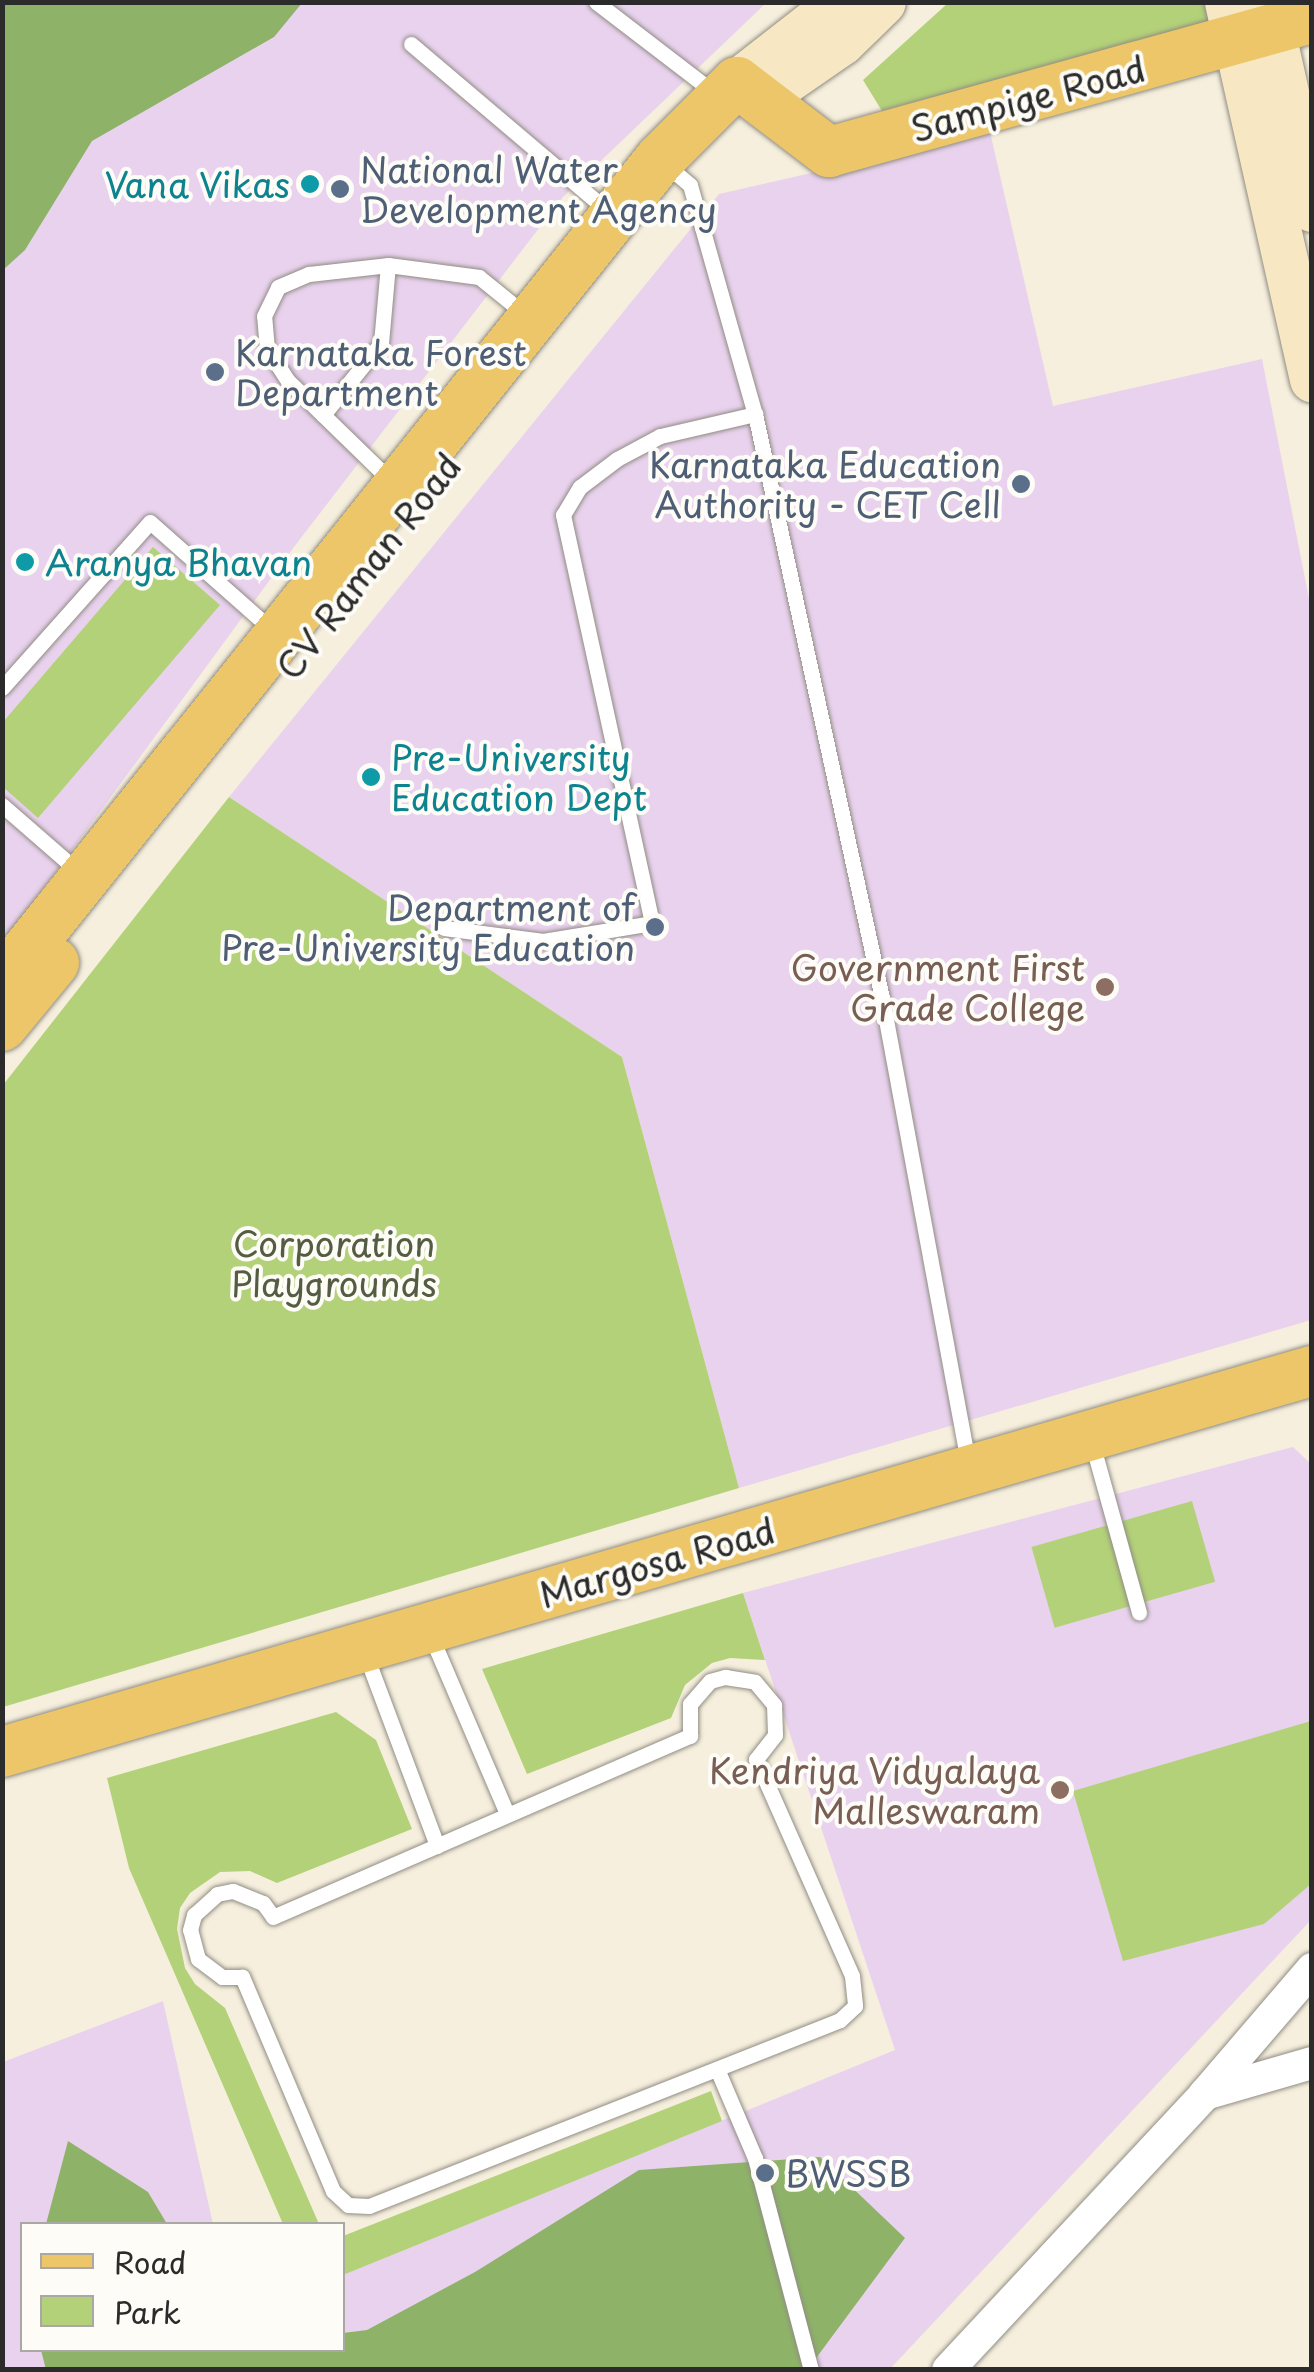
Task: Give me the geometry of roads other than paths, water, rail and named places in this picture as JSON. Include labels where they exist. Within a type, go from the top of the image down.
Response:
[{"type":"main road","name":"CV Raman Road","points":[[2,981],[398,486],[516,306],[615,216],[660,158],[838,2]]},
{"type":"main road","name":"CV Raman Road","points":[[2,1026],[738,93],[842,42],[882,2]]},
{"type":"main road","name":"Sampige Road","points":[[738,93],[829,152],[1263,19]]},
{"type":"main road","points":[[1263,19],[1312,208]]},
{"type":"main road","points":[[1263,19],[1312,380]]},
{"type":"main road","name":"Margosa Road","points":[[2,1752],[1312,1372]]},
{"type":"street","points":[[948,2370],[1205,2094],[1312,1969]]},
{"type":"street","points":[[1205,2094],[1312,2063]]},
{"type":"lane","points":[[596,2],[738,93]]},
{"type":"lane","points":[[411,44],[615,216]]},
{"type":"lane","points":[[677,174],[690,185],[755,414],[882,998],[969,1471]]},
{"type":"lane","points":[[323,415],[381,343],[388,266]]},
{"type":"lane","points":[[398,486],[288,381],[267,350],[264,316],[278,288],[309,274],[388,266],[479,277],[516,306]]},
{"type":"lane","points":[[444,928],[543,940],[652,923],[563,516],[580,487],[660,436],[755,414]]},
{"type":"lane","points":[[2,688],[150,522],[278,635]]},
{"type":"lane","points":[[2,804],[84,877]]},
{"type":"lane","points":[[1090,1436],[1139,1612]]},
{"type":"lane","points":[[428,1628],[507,1814]]},
{"type":"lane","points":[[363,1647],[437,1846]]},
{"type":"lane","points":[[740,1676],[766,1692],[777,1720],[775,1735],[756,1760],[852,1976],[855,2006],[840,2020],[369,2206],[348,2205],[333,2191],[242,1977],[222,1977],[208,1970],[191,1946],[190,1930],[194,1916],[217,1894],[250,1894],[273,1917],[437,1846],[690,1736],[690,1704],[710,1681],[740,1676]]},
{"type":"lane","points":[[717,2069],[755,2158],[810,2370]]},
{"type":"place","name":"Vana Vikas","points":[[310,184]]},
{"type":"place","name":"National Water Development Agency","points":[[340,189]]},
{"type":"place","name":"Karnataka Forest Department","points":[[215,372]]},
{"type":"place","name":"Karnataka Education Authority - CET Cell","points":[[1021,484]]},
{"type":"place","name":"Aranya Bhavan","points":[[25,562]]},
{"type":"place","name":"Pre-University Education Dept","points":[[371,777]]},
{"type":"place","name":"Department of Pre-University Education","points":[[655,927]]},
{"type":"place","name":"Government First Grade College","points":[[1105,987]]},
{"type":"place","name":"Kendriya Vidyalaya Malleswaram","points":[[1060,1790]]},
{"type":"place","name":"BWSSB","points":[[765,2173]]},
{"type":"park label","name":"Corporation Playgrounds","points":[[334,1263]]}]
